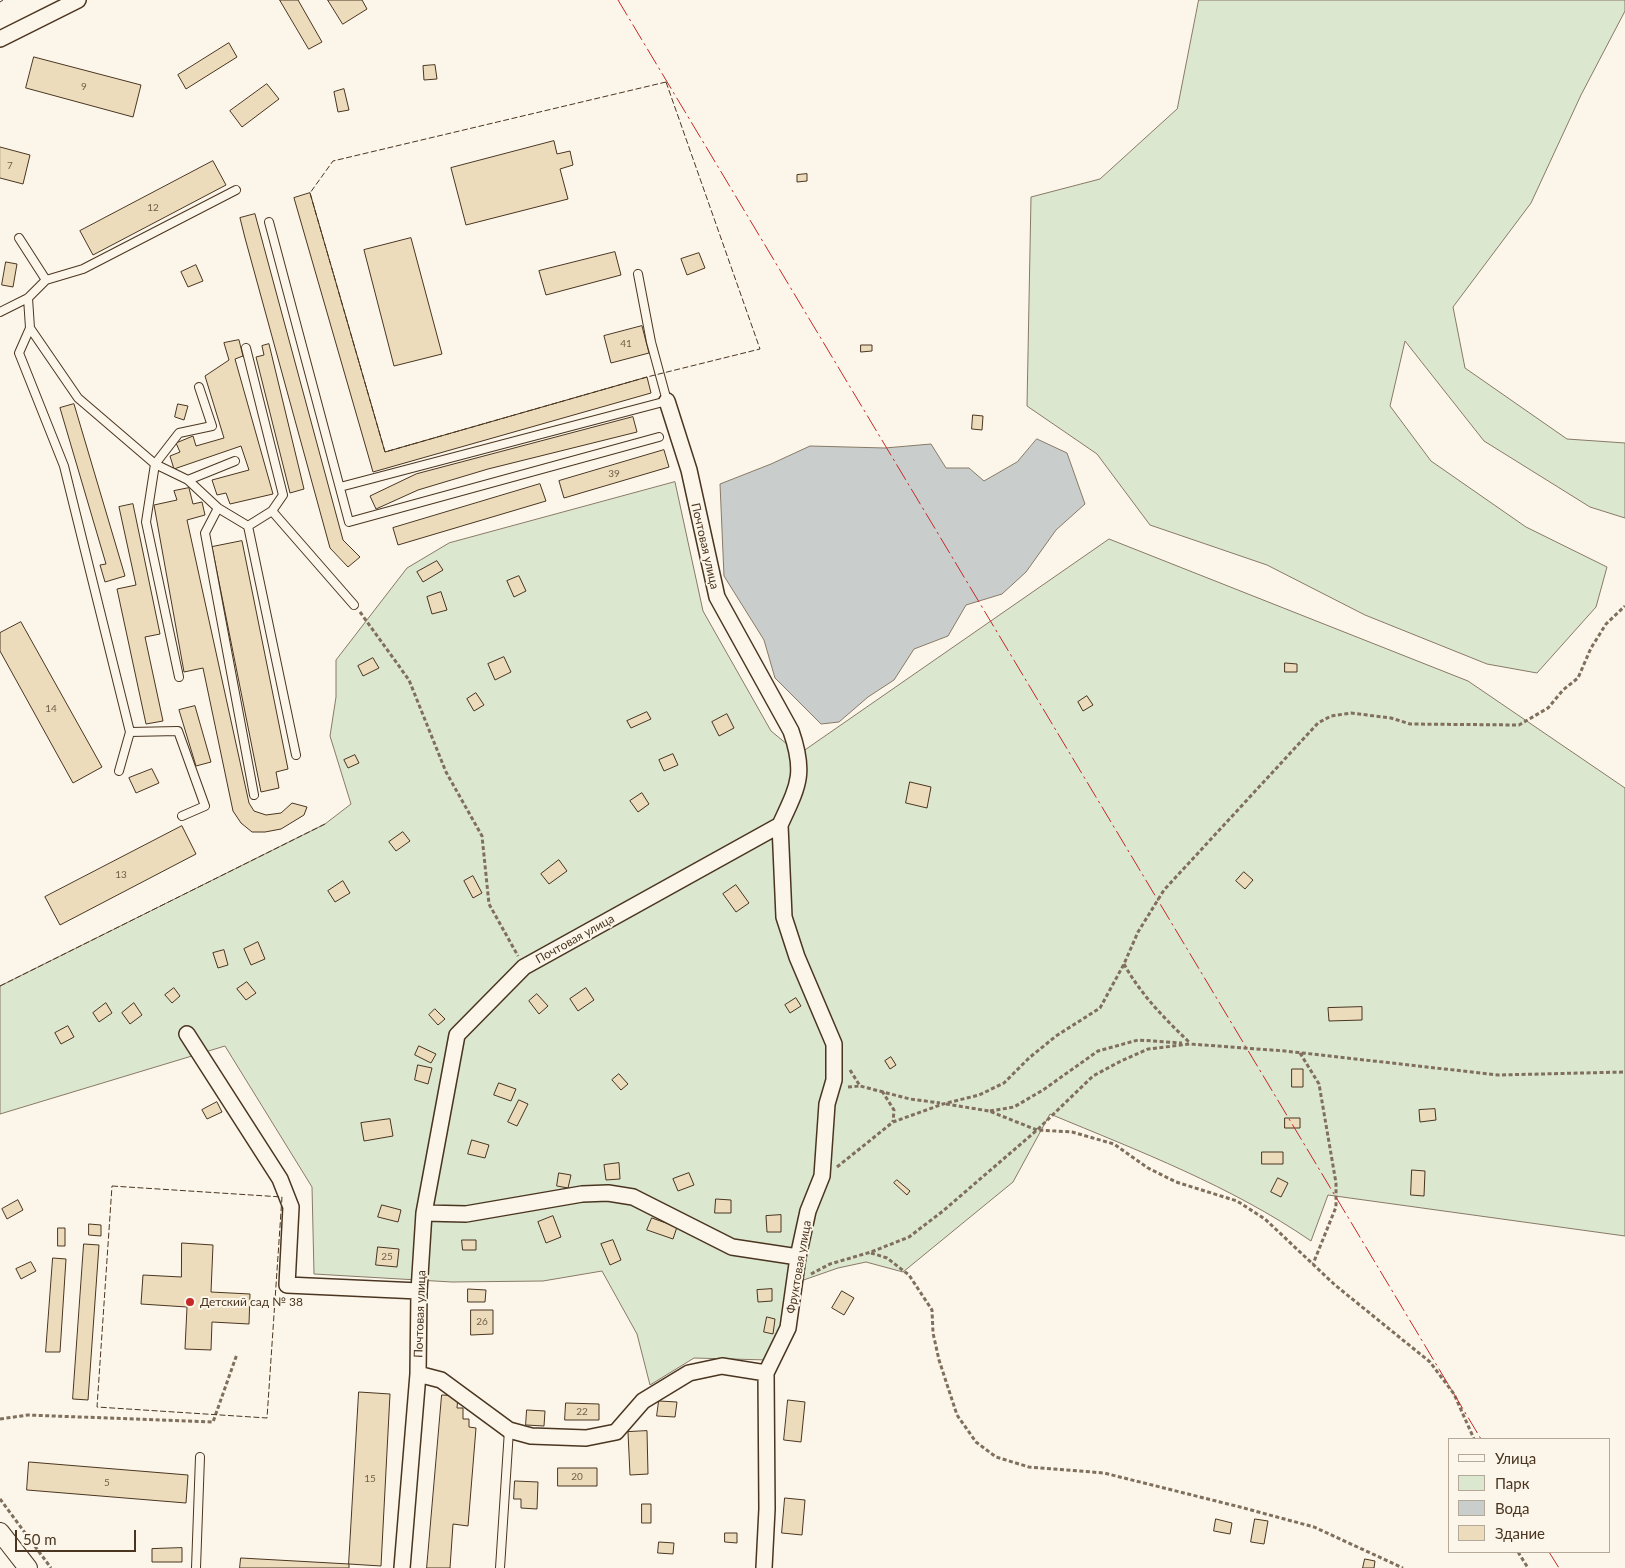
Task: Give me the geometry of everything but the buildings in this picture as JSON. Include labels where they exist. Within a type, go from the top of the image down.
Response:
[{"type":"street","points":[[0,39],[78,0]]},
{"type":"street","name":"Почтовая улица","points":[[402,1568],[418,1374],[419,1291],[424,1213],[457,1035],[524,967],[780,825],[799,784],[799,754],[780,711],[717,596],[689,470],[667,401]]},
{"type":"street","name":"Фруктовая улица","points":[[764,1568],[767,1509],[766,1373],[788,1328],[798,1257],[808,1211],[822,1176],[827,1104],[834,1080],[834,1044],[797,957],[784,917],[780,825]]},
{"type":"street","points":[[187,1034],[280,1179],[291,1207],[287,1285],[419,1291]]},
{"type":"street","points":[[424,1213],[466,1214],[582,1194],[608,1193],[633,1197],[732,1247],[798,1257]]},
{"type":"street","points":[[418,1374],[441,1380],[509,1430],[531,1436],[586,1438],[616,1432],[643,1401],[689,1373],[722,1366],[766,1373]]},
{"type":"street","points":[[0,1532],[28,1568]]},
{"type":"lane","points":[[0,312],[28,298],[46,280],[84,270],[236,190]]},
{"type":"lane","points":[[270,222],[349,522],[659,438]]},
{"type":"lane","points":[[19,238],[46,280]]},
{"type":"lane","points":[[340,487],[667,401],[651,342],[638,274]]},
{"type":"lane","points":[[28,298],[30,328],[20,353],[64,466],[130,732],[119,771]]},
{"type":"lane","points":[[30,328],[78,398],[155,464],[188,480],[218,508],[248,526],[296,754]]},
{"type":"lane","points":[[246,348],[283,495],[272,510],[248,526]]},
{"type":"lane","points":[[179,677],[146,522],[155,464],[179,433],[212,426],[199,388]]},
{"type":"lane","points":[[188,480],[235,461]]},
{"type":"lane","points":[[218,508],[205,533],[254,795]]},
{"type":"lane","points":[[272,510],[354,605]]},
{"type":"lane","points":[[130,732],[178,731],[205,806],[182,816]]},
{"type":"lane","points":[[500,1568],[509,1430]]},
{"type":"lane","points":[[196,1568],[200,1457]]},
{"type":"path","points":[[354,605],[409,680],[446,772],[482,836],[489,904],[524,967]]},
{"type":"path","points":[[822,1176],[851,1157],[893,1122],[943,1104],[979,1095],[1004,1083],[1029,1058],[1056,1036],[1100,1008],[1124,964],[1138,932],[1164,890],[1318,722],[1331,716],[1351,713],[1391,718],[1410,724],[1519,725],[1548,708],[1563,690],[1578,678],[1591,648],[1606,624],[1625,606]]},
{"type":"path","points":[[1124,964],[1135,984],[1164,1018],[1190,1044]]},
{"type":"path","points":[[989,1111],[1014,1107],[1043,1090],[1098,1051],[1138,1040],[1300,1052],[1498,1075],[1625,1072]]},
{"type":"path","points":[[795,1283],[830,1264],[870,1252],[909,1237],[943,1211],[1037,1130],[1100,1072],[1148,1049],[1190,1044]]},
{"type":"path","points":[[1300,1052],[1319,1084],[1336,1183],[1336,1206],[1313,1264]]},
{"type":"path","points":[[849,1069],[860,1086],[910,1099],[989,1111],[1037,1130],[1072,1132],[1114,1144],[1148,1168],[1176,1182],[1237,1201],[1265,1219],[1313,1264],[1430,1362],[1454,1394],[1474,1438]]},
{"type":"path","points":[[881,1091],[894,1110],[893,1122]]},
{"type":"path","points":[[870,1252],[888,1258],[909,1275],[932,1310],[933,1333],[939,1360],[957,1415],[976,1442],[996,1457],[1029,1467],[1104,1472],[1314,1527],[1403,1568]]},
{"type":"path","points":[[0,1419],[28,1415],[213,1422],[238,1354]]},
{"type":"path","points":[[0,1499],[51,1568]]},
{"type":"path","points":[[1519,1553],[1528,1568]]},
{"type":"green space","points":[[1199,0],[1625,0],[1625,11],[1581,95],[1531,203],[1453,307],[1465,368],[1567,439],[1625,443],[1625,518],[1590,507],[1484,441],[1405,341],[1390,406],[1431,461],[1526,527],[1607,567],[1596,607],[1537,673],[1487,664],[1365,615],[1267,565],[1150,525],[1097,454],[1027,406],[1031,197],[1100,179],[1177,109]]},
{"type":"green space","points":[[675,482],[703,611],[771,731],[799,754],[1109,539],[1468,681],[1625,788],[1625,1236],[1328,1195],[1311,1241],[1280,1221],[1217,1186],[1050,1114],[1013,1182],[903,1272],[866,1262],[838,1268],[795,1283],[768,1360],[694,1358],[650,1385],[637,1334],[602,1271],[543,1281],[452,1282],[314,1274],[312,1187],[225,1046],[0,1114],[0,986],[325,824],[351,804],[330,736],[336,697],[336,660],[407,568],[449,543]]},
{"type":"water","points":[[1037,439],[1067,453],[1085,504],[1056,530],[1026,572],[1002,594],[966,605],[948,636],[914,649],[894,680],[868,697],[839,722],[821,724],[775,678],[764,640],[724,576],[720,484],[810,446],[885,448],[931,444],[946,468],[969,468],[984,481],[1017,462]]},
{"type":"fence","points":[[666,82],[760,349],[647,377],[385,452],[310,193],[333,161],[666,82]]},
{"type":"fence","points":[[0,986],[325,824]]},
{"type":"fence","points":[[112,1186],[282,1197],[267,1418],[97,1407],[112,1186]]},
{"type":"power","points":[[618,0],[1480,1438]]},
{"type":"power","points":[[1550,1553],[1559,1568]]},
{"type":"place","name":"Детский сад № 38","points":[[190,1302]]}]
